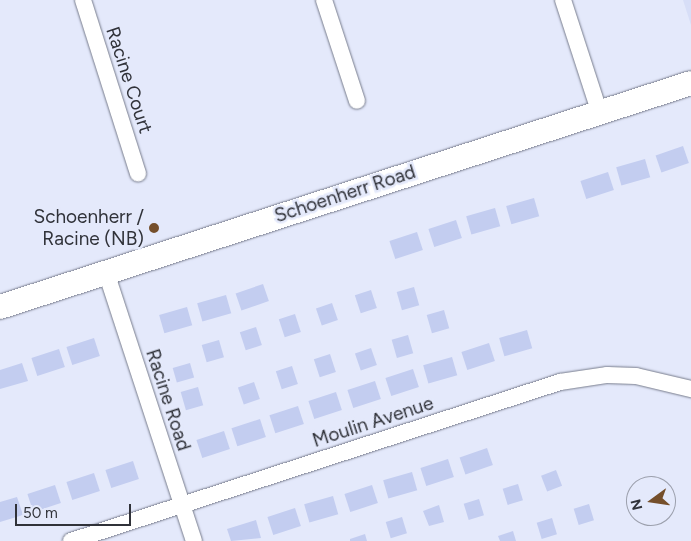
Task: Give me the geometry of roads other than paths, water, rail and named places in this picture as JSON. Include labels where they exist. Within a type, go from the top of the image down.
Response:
[{"type":"main road","name":"Schoenherr Road","points":[[0,306],[599,111],[691,83]]},
{"type":"street","name":"Racine Court","points":[[83,0],[138,173]]},
{"type":"street","points":[[324,0],[357,100]]},
{"type":"street","points":[[563,0],[599,111]]},
{"type":"street","name":"Racine Road","points":[[106,272],[194,541]]},
{"type":"street","name":"Moulin Avenue","points":[[71,541],[560,382],[607,375],[636,376],[691,389]]},
{"type":"place","name":"Schoenherr / Racine (NB)","points":[[154,228]]}]
